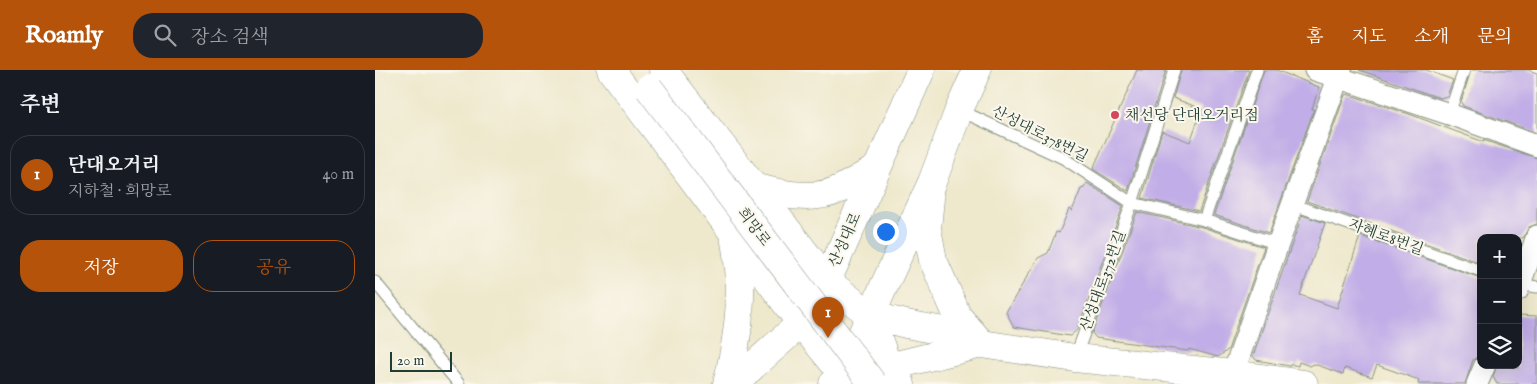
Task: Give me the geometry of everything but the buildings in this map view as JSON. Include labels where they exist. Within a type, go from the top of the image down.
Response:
[{"type":"main road","points":[[611,70],[843,381]]},
{"type":"main road","name":"산성대로","points":[[733,384],[801,323],[827,282],[921,70]]},
{"type":"main road","points":[[843,381],[870,315],[932,182],[959,110],[977,70]]},
{"type":"main road","points":[[649,76],[753,187],[827,282],[870,315],[943,331],[983,344],[1075,358],[1233,374],[1305,384]]},
{"type":"main road","name":"희망로","points":[[649,76],[888,378]]},
{"type":"main road","points":[[753,187],[782,194],[818,195],[839,190],[877,168]]},
{"type":"main road","points":[[932,182],[927,229],[933,260],[958,316],[983,344]]},
{"type":"main road","points":[[727,384],[734,354],[740,305],[740,282],[734,234]]},
{"type":"main road","points":[[870,315],[888,378]]},
{"type":"main road","points":[[843,381],[888,378],[983,344]]},
{"type":"street","points":[[1315,70],[1339,74],[1537,146]]},
{"type":"street","points":[[1233,374],[1339,74]]},
{"type":"street","points":[[1524,287],[1537,236]]},
{"type":"street","points":[[1477,384],[1483,369]]},
{"type":"lane","points":[[1132,203],[1174,70]]},
{"type":"lane","points":[[1204,220],[1257,70]]},
{"type":"lane","points":[[1449,114],[1464,70]]},
{"type":"lane","name":"산성대로378번길","points":[[959,110],[1063,158],[1132,203],[1204,220],[1278,244]]},
{"type":"lane","name":"산성대로372번길","points":[[1075,358],[1132,203]]},
{"type":"lane","name":"자혜로8번길","points":[[1292,204],[1477,270]]},
{"type":"lane","points":[[375,282],[459,384]]},
{"type":"place","name":"채선당 단대오거리점","points":[[1115,115]]},
{"type":"place","name":"단대오거리","points":[[828,338]]}]
